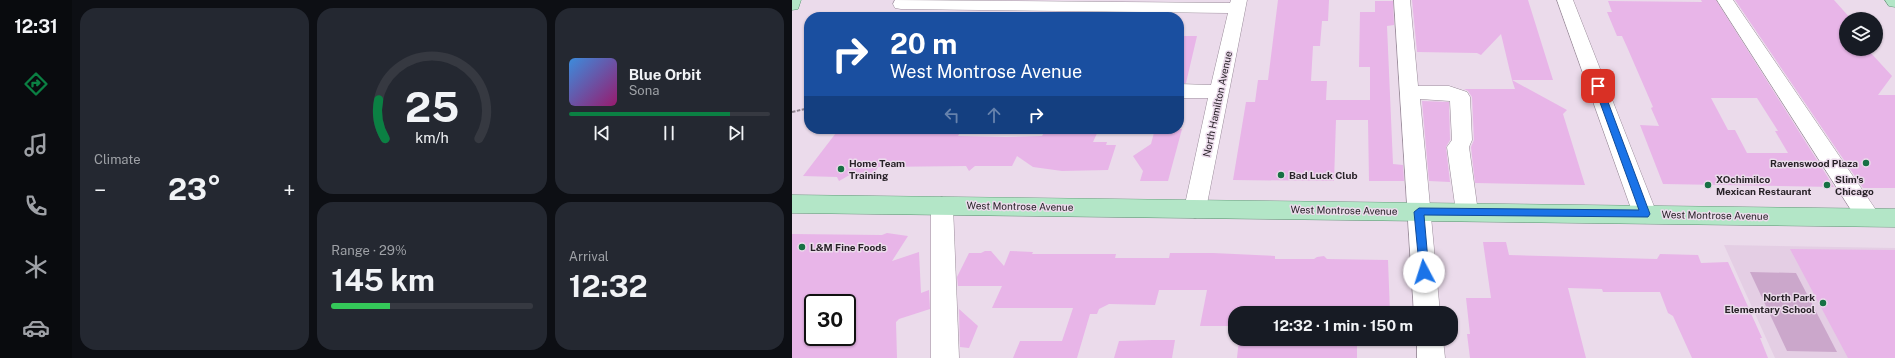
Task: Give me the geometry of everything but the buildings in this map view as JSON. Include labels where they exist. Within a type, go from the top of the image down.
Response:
[{"type":"main road","points":[[792,5],[793,0]]},
{"type":"main road","name":"West Montrose Avenue","points":[[792,204],[1895,218]]},
{"type":"street","points":[[1402,0],[1426,306]]},
{"type":"street","points":[[1565,0],[1645,214]]},
{"type":"street","points":[[1725,0],[1868,217]]},
{"type":"street","points":[[898,7],[1238,4]]},
{"type":"street","name":"North Hamilton Avenue","points":[[1195,208],[1238,4]]},
{"type":"street","points":[[1184,91],[1219,92]]},
{"type":"street","points":[[1410,92],[1450,93],[1460,97],[1462,140],[1458,147],[1467,212]]},
{"type":"street","points":[[942,206],[945,358]]},
{"type":"street","points":[[1430,346],[1431,358]]},
{"type":"path","points":[[792,112],[804,109]]},
{"type":"shaded area","name":"North Park Elementary School","points":[[1724,245],[1895,248],[1895,358],[1775,358]]},
{"type":"shaded area","points":[[1750,272],[1796,273],[1837,352],[1787,351]]},
{"type":"place","name":"Ravenswood Plaza","points":[[1866,163]]},
{"type":"place","name":"Home Team Training","points":[[841,169]]},
{"type":"place","name":"Bad Luck Club","points":[[1281,175]]},
{"type":"place","name":"XOchimilco Mexican Restaurant","points":[[1708,185]]},
{"type":"place","name":"Slim's Chicago","points":[[1827,185]]},
{"type":"place","name":"L&M Fine Foods","points":[[802,247]]},
{"type":"place","name":"North Park Elementary School","points":[[1823,303]]},
{"type":"route","points":[[1424,272],[1419,212],[1645,214],[1598,86]]}]
